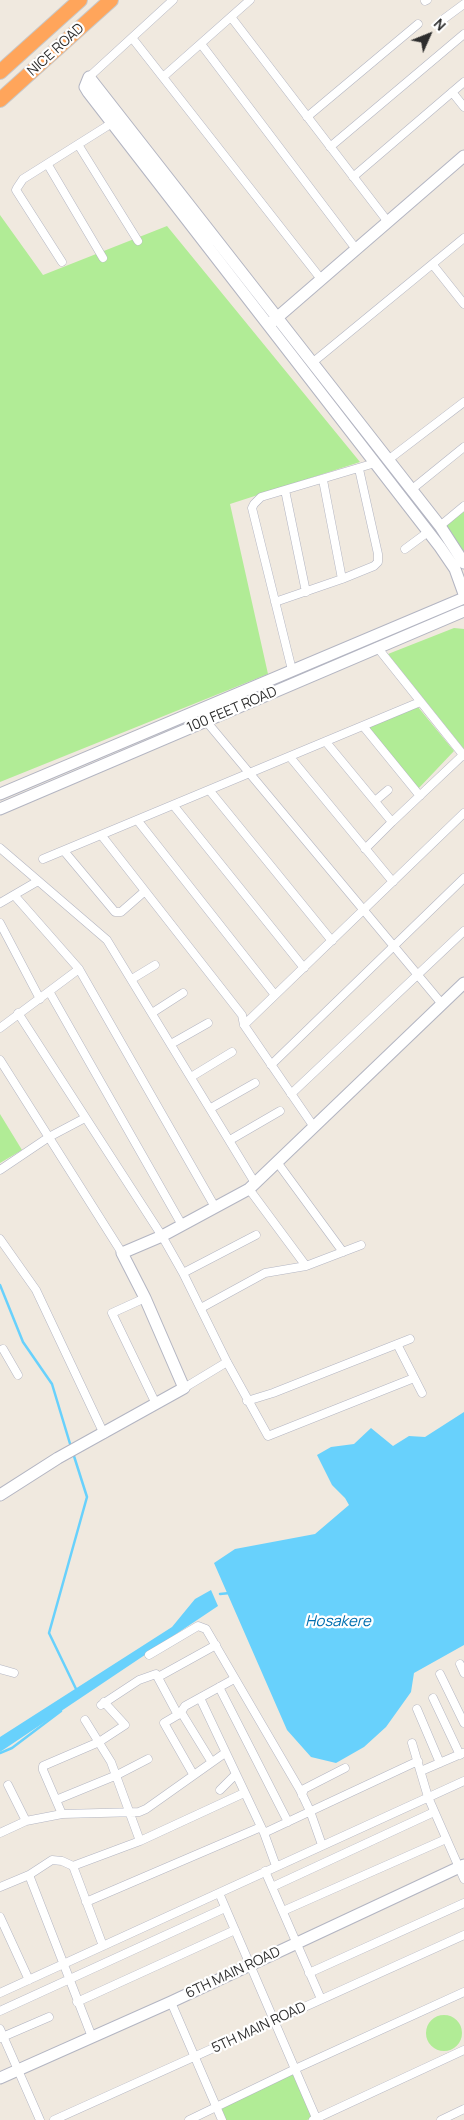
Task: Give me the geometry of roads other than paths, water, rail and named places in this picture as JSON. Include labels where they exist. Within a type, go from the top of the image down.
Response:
[{"type":"highway","name":"NICE ROAD","points":[[0,72],[80,0]]},
{"type":"highway","name":"NICE ROAD","points":[[0,100],[111,0]]},
{"type":"street","points":[[173,0],[89,77],[85,87],[112,124],[272,322],[312,363],[440,526],[464,563]]},
{"type":"street","points":[[163,77],[250,0]]},
{"type":"street","points":[[441,21],[464,4]]},
{"type":"street","points":[[231,18],[388,222]]},
{"type":"street","points":[[307,117],[418,24]]},
{"type":"street","points":[[330,147],[464,34]]},
{"type":"street","points":[[132,39],[321,279]]},
{"type":"street","points":[[201,44],[356,249]]},
{"type":"street","points":[[89,77],[428,532],[454,570],[464,594]]},
{"type":"street","points":[[353,177],[464,82]]},
{"type":"street","points":[[452,92],[464,107]]},
{"type":"street","points":[[62,262],[16,190],[21,181],[112,124]]},
{"type":"street","points":[[79,146],[138,240]]},
{"type":"street","points":[[272,322],[464,156]]},
{"type":"street","points":[[48,165],[103,258]]},
{"type":"street","points":[[312,363],[462,243]]},
{"type":"street","points":[[433,265],[464,304]]},
{"type":"street","points":[[388,460],[464,402]]},
{"type":"street","points":[[411,490],[464,446]]},
{"type":"street","points":[[292,670],[252,508],[257,499],[375,463]]},
{"type":"street","points":[[275,602],[342,579],[374,566],[378,562],[359,469]]},
{"type":"street","points":[[323,480],[342,579]]},
{"type":"street","points":[[286,490],[306,592]]},
{"type":"street","points":[[440,526],[464,506]]},
{"type":"street","points":[[405,549],[428,532]]},
{"type":"street","name":"100 FEET ROAD","points":[[0,794],[464,598]]},
{"type":"street","name":"100 FEET ROAD","points":[[0,810],[376,647],[464,611]]},
{"type":"street","points":[[365,848],[463,756],[376,647]]},
{"type":"street","points":[[43,859],[420,702]]},
{"type":"street","points":[[203,708],[206,720],[442,1004]]},
{"type":"street","points":[[363,726],[420,796]]},
{"type":"street","points":[[326,742],[392,822]]},
{"type":"street","points":[[290,757],[393,882]]},
{"type":"street","points":[[375,801],[388,790]]},
{"type":"street","points":[[210,791],[332,941]]},
{"type":"street","points":[[174,806],[304,968]]},
{"type":"street","points":[[244,1024],[463,816]]},
{"type":"street","points":[[138,821],[275,995]]},
{"type":"street","points":[[102,836],[242,1015],[244,1024],[314,1127]]},
{"type":"street","points":[[0,848],[108,940],[230,1140],[252,1186],[306,1266]]},
{"type":"street","points":[[64,851],[115,912],[121,912],[145,891]]},
{"type":"street","points":[[271,1065],[464,878]]},
{"type":"street","points":[[0,903],[38,881]]},
{"type":"street","points":[[14,895],[80,969],[215,1207]]},
{"type":"street","points":[[0,923],[40,999]]},
{"type":"street","points":[[292,1094],[464,931]]},
{"type":"street","points":[[132,979],[155,965]]},
{"type":"street","points":[[1,1025],[50,993],[80,969]]},
{"type":"street","points":[[122,1253],[162,1236],[252,1186],[464,983]]},
{"type":"street","points":[[50,993],[182,1225]]},
{"type":"street","points":[[152,1013],[184,993]]},
{"type":"street","points":[[18,1014],[162,1236],[201,1308],[226,1362],[268,1436],[414,1378]]},
{"type":"street","points":[[171,1044],[208,1023]]},
{"type":"street","points":[[191,1077],[232,1052]]},
{"type":"street","points":[[0,1060],[122,1253],[145,1298],[184,1388]]},
{"type":"street","points":[[211,1108],[255,1083]]},
{"type":"street","points":[[230,1140],[280,1111]]},
{"type":"street","points":[[0,1170],[49,1137],[85,1118]]},
{"type":"street","points":[[277,1162],[343,1252]]},
{"type":"street","points":[[183,1273],[256,1235]]},
{"type":"street","points":[[0,1239],[36,1290],[104,1434]]},
{"type":"street","points":[[201,1308],[266,1274],[306,1266],[361,1245]]},
{"type":"street","points":[[145,1298],[112,1313],[156,1404]]},
{"type":"street","points":[[247,1401],[273,1393],[410,1339]]},
{"type":"street","points":[[397,1344],[422,1393]]},
{"type":"street","points":[[1,1348],[18,1375]]},
{"type":"street","points":[[0,1495],[58,1458],[104,1434],[226,1362]]},
{"type":"street","points":[[149,1655],[198,1626],[206,1629],[302,1795],[310,1810],[322,1845]]},
{"type":"street","points":[[160,1676],[216,1645]]},
{"type":"street","points":[[460,1664],[464,1673]]},
{"type":"street","points":[[0,1669],[14,1673]]},
{"type":"street","points":[[62,1814],[43,1766],[99,1742],[125,1725],[102,1703],[139,1680],[156,1674],[211,1762]]},
{"type":"street","points":[[440,1674],[464,1723]]},
{"type":"street","points":[[193,1774],[164,1723],[179,1713],[185,1706],[234,1679]]},
{"type":"street","points":[[219,1687],[288,1822]]},
{"type":"street","points":[[200,1698],[262,1830],[276,1866]]},
{"type":"street","points":[[421,1771],[462,1754],[433,1698]]},
{"type":"street","points":[[417,1709],[440,1763]]},
{"type":"street","points":[[85,1720],[117,1775],[140,1841]]},
{"type":"street","points":[[412,1743],[428,1797],[446,1839],[461,1866],[464,1879]]},
{"type":"street","points":[[0,1833],[26,1821],[62,1814],[139,1812],[225,1753]]},
{"type":"street","points":[[56,1800],[117,1775],[148,1759]]},
{"type":"street","points":[[86,1902],[262,1830],[288,1822],[310,1810],[418,1761]]},
{"type":"street","points":[[302,1795],[304,1789],[345,1768]]},
{"type":"street","points":[[220,1790],[235,1775]]},
{"type":"street","points":[[0,1993],[464,1781]]},
{"type":"street","points":[[8,1784],[26,1821]]},
{"type":"street","points":[[73,1866],[140,1841],[244,1794]]},
{"type":"street","points":[[272,1887],[434,1812]]},
{"type":"street","points":[[283,1911],[446,1839]]},
{"type":"street","points":[[0,1888],[28,1875],[52,1860],[62,1860],[73,1866],[103,1946]]},
{"type":"street","name":"6TH MAIN ROAD","points":[[0,2078],[171,2002],[461,1866]]},
{"type":"street","points":[[265,1871],[322,1999]]},
{"type":"street","points":[[28,1875],[92,2038]]},
{"type":"street","points":[[219,1893],[315,2119],[464,2050]]},
{"type":"street","points":[[309,1973],[464,1903]]},
{"type":"street","points":[[0,2011],[68,1978],[225,1908]]},
{"type":"street","points":[[0,1917],[28,1980]]},
{"type":"street","points":[[77,2002],[235,1930]]},
{"type":"street","name":"5TH MAIN ROAD","points":[[54,2120],[464,1935]]},
{"type":"street","points":[[189,2120],[295,2069],[464,1992]]},
{"type":"street","points":[[171,2002],[222,2120]]},
{"type":"street","points":[[40,2120],[1,2034],[49,2017]]},
{"type":"street","points":[[441,2120],[464,2109]]},
{"type":"water","name":"Hosakere","points":[[464,1412],[464,1645],[414,1673],[411,1692],[386,1727],[364,1747],[336,1763],[311,1757],[287,1730],[214,1563],[235,1549],[315,1534],[349,1505],[332,1485],[317,1455],[331,1447],[354,1444],[371,1428],[393,1446],[409,1436],[425,1437]]},
{"type":"water","points":[[211,1590],[218,1606],[0,1752],[0,1737],[172,1627],[195,1599]]},
{"type":"waterway","points":[[0,1285],[23,1342],[52,1384],[71,1447]]},
{"type":"waterway","points":[[73,1453],[87,1497],[49,1633],[77,1691]]},
{"type":"waterway","points":[[220,1594],[230,1593]]},
{"type":"waterway","points":[[0,1753],[12,1748],[61,1711]]}]
